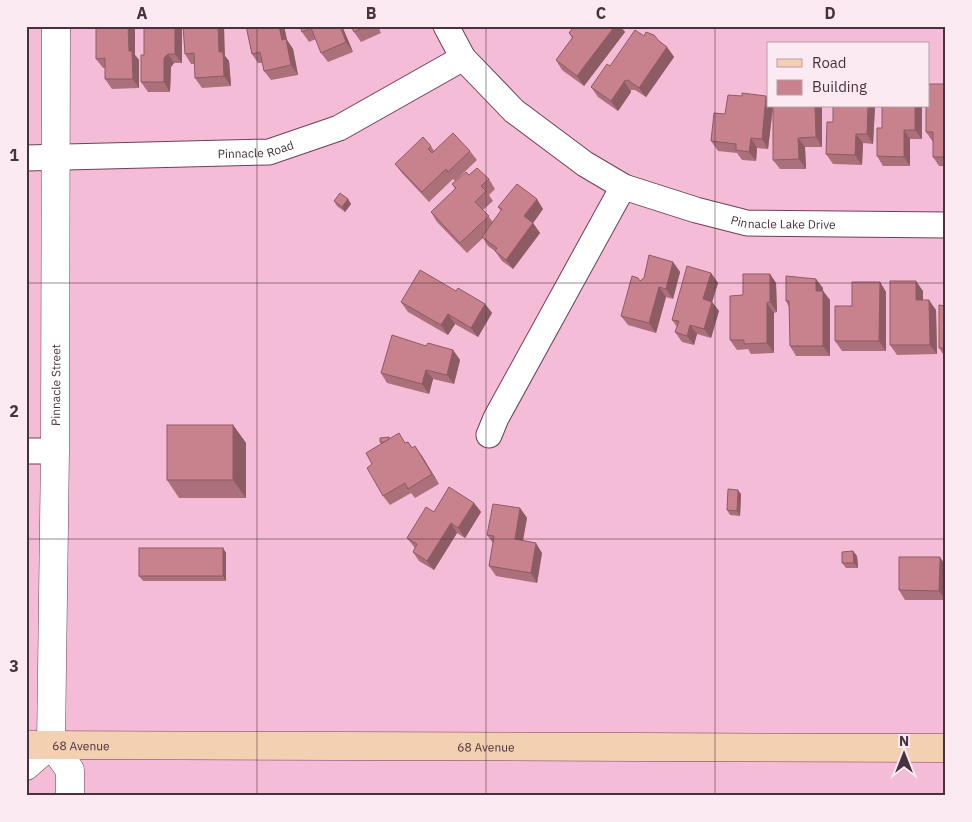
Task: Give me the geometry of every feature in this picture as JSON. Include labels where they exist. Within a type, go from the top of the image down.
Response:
[{"type":"main road","name":"68 Avenue","points":[[39,745],[946,748]]},
{"type":"street","name":"Pinnacle Street","points":[[39,745],[55,451],[56,26]]},
{"type":"street","name":"Pinnacle Lake Drive","points":[[446,26],[463,58],[514,111],[585,164],[624,187],[696,210],[747,223],[946,226]]},
{"type":"street","name":"Pinnacle Road","points":[[26,158],[268,152],[340,128],[463,58]]},
{"type":"street","points":[[490,435],[501,409],[624,187]]},
{"type":"street","points":[[26,451],[55,451]]},
{"type":"street","points":[[26,766],[39,745],[70,770],[70,796]]},
{"type":"building","points":[[96,26],[128,26],[129,51],[132,51],[133,79],[105,79],[105,58],[96,59]]},
{"type":"building","points":[[144,26],[175,26],[175,54],[168,54],[164,58],[164,82],[141,82],[141,55],[144,55]]},
{"type":"building","points":[[183,26],[218,26],[219,52],[223,52],[224,76],[195,78],[194,53],[185,54]]},
{"type":"building","points":[[246,26],[279,26],[282,40],[286,39],[291,65],[264,71],[260,52],[252,54]]},
{"type":"building","points":[[300,26],[340,26],[346,42],[321,53],[311,28],[302,32]]},
{"type":"building","points":[[351,26],[367,26],[354,32]]},
{"type":"building","points":[[574,26],[615,26],[577,76],[556,60],[573,37],[569,33]]},
{"type":"building","points":[[635,30],[644,36],[646,32],[654,35],[667,47],[639,88],[628,80],[624,81],[611,101],[591,87],[607,64],[610,66]]},
{"type":"building","points":[[930,84],[946,84],[946,157],[933,157],[933,132],[926,132],[926,108],[930,108]]},
{"type":"building","points":[[742,93],[766,96],[762,139],[751,138],[749,152],[736,150],[736,144],[711,141],[714,113],[725,114],[728,95],[742,96]]},
{"type":"building","points":[[773,108],[815,108],[816,137],[798,138],[799,159],[773,160]]},
{"type":"building","points":[[833,108],[868,108],[867,134],[856,134],[855,155],[826,154],[827,122],[833,122]]},
{"type":"building","points":[[882,108],[915,108],[915,130],[904,130],[904,157],[877,156],[877,128],[882,128]]},
{"type":"building","points":[[453,133],[470,151],[448,172],[446,169],[422,192],[395,164],[423,137],[431,146],[428,149],[432,153]]},
{"type":"building","points":[[477,168],[489,179],[481,186],[486,191],[475,202],[489,216],[460,243],[431,212],[456,188],[452,184],[466,172],[469,175]]},
{"type":"building","points":[[517,184],[537,199],[524,216],[533,223],[506,260],[495,251],[497,248],[482,237],[502,209],[498,207]]},
{"type":"building","points":[[340,193],[348,199],[342,207],[334,201]]},
{"type":"building","points":[[649,255],[673,262],[666,289],[659,287],[649,323],[621,316],[632,276],[640,281],[644,278]]},
{"type":"building","points":[[687,266],[711,273],[703,299],[712,302],[704,329],[690,325],[687,336],[675,332],[679,321],[672,320]]},
{"type":"building","points":[[420,270],[456,291],[458,288],[485,304],[471,328],[448,314],[441,325],[401,302]]},
{"type":"building","points":[[743,274],[770,274],[770,302],[767,303],[767,343],[744,344],[744,340],[730,340],[730,296],[743,295]]},
{"type":"building","points":[[786,276],[816,279],[816,291],[823,291],[823,346],[790,346],[789,301],[786,301]]},
{"type":"building","points":[[890,281],[916,281],[916,300],[929,300],[930,345],[890,345]]},
{"type":"building","points":[[852,282],[880,282],[879,341],[835,341],[835,306],[852,306]]},
{"type":"building","points":[[939,305],[946,306],[946,348],[939,348]]},
{"type":"building","points":[[392,335],[426,346],[428,343],[453,350],[447,375],[426,370],[422,384],[381,373]]},
{"type":"building","points":[[167,425],[233,425],[233,480],[167,480]]},
{"type":"building","points":[[399,433],[405,443],[408,442],[412,448],[415,446],[432,474],[408,489],[405,483],[383,496],[367,468],[372,464],[366,453]]},
{"type":"building","points":[[389,437],[384,442],[380,442],[380,438]]},
{"type":"building","points":[[449,487],[474,503],[458,528],[451,523],[427,561],[413,552],[417,544],[407,538],[426,507],[434,512]]},
{"type":"building","points":[[728,489],[738,490],[737,511],[727,510]]},
{"type":"building","points":[[493,504],[520,508],[515,539],[536,543],[531,573],[489,566],[494,536],[487,535]]},
{"type":"building","points":[[139,548],[223,548],[223,576],[139,576]]},
{"type":"building","points":[[853,551],[854,563],[842,563],[842,552]]},
{"type":"building","points":[[899,557],[940,557],[939,591],[899,590]]}]
